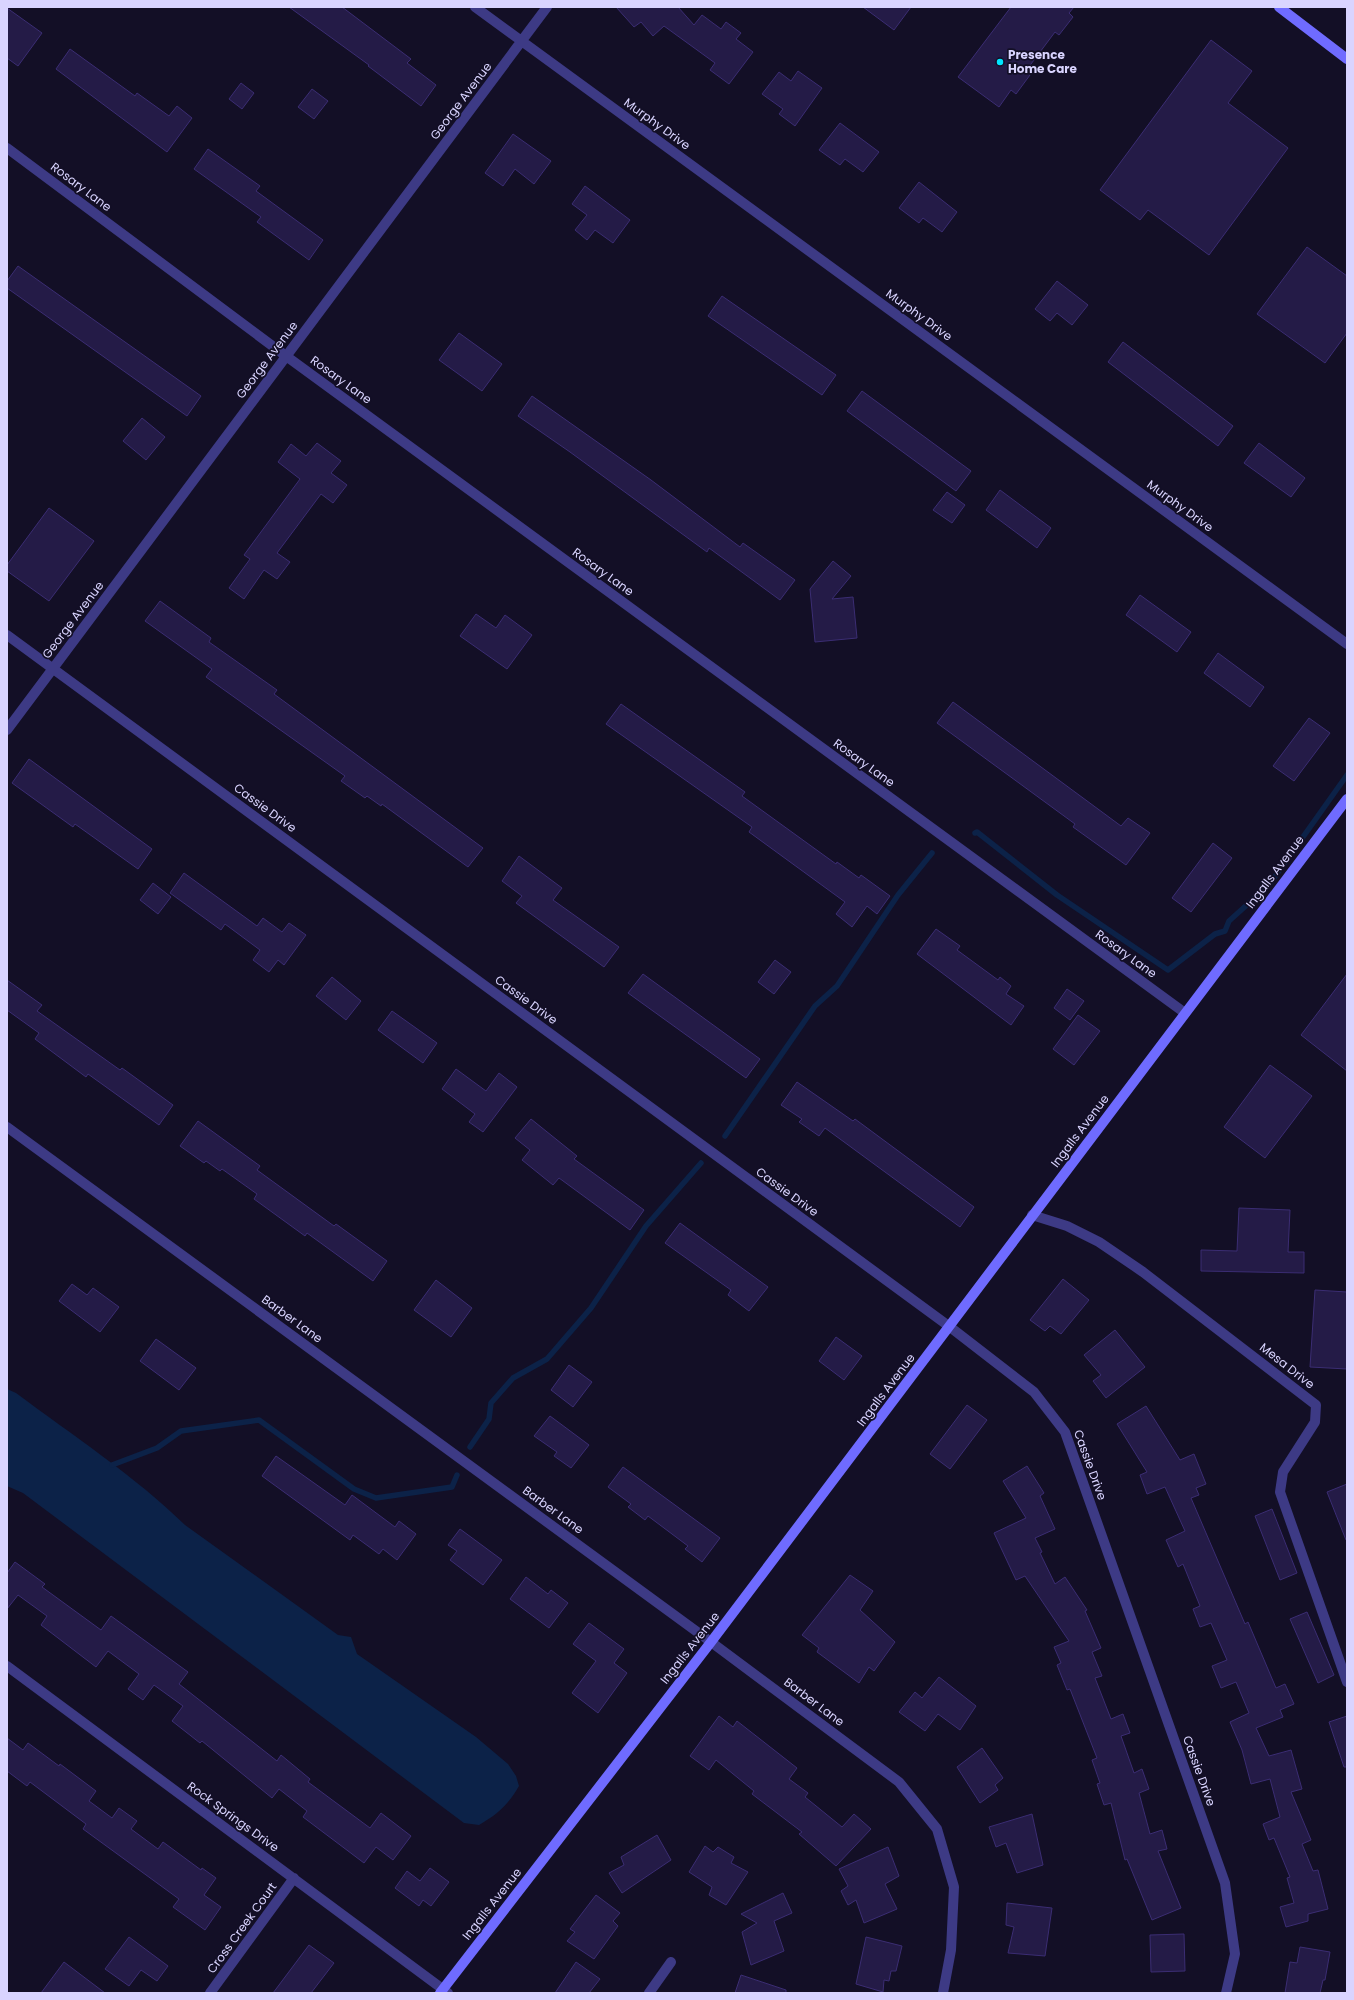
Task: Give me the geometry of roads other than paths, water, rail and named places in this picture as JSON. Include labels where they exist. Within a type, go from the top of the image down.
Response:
[{"type":"street","name":"Murphy Drive","points":[[475,7],[1347,644]]},
{"type":"street","name":"George Avenue","points":[[7,730],[547,7]]},
{"type":"street","points":[[1279,7],[1347,59]]},
{"type":"street","name":"Rosary Lane","points":[[7,148],[286,356],[1185,1013]]},
{"type":"street","name":"Cassie Drive","points":[[7,635],[950,1327],[1034,1392],[1065,1432],[1225,1883],[1235,1954],[1226,1993]]},
{"type":"street","name":"Ingalls Avenue","points":[[444,1992],[950,1327],[1032,1215],[1347,799]]},
{"type":"street","name":"Barber Lane","points":[[7,1127],[711,1642],[899,1782],[937,1829],[954,1888],[950,1950],[943,1993]]},
{"type":"street","name":"Mesa Drive","points":[[1032,1215],[1067,1226],[1099,1242],[1143,1272],[1316,1405],[1315,1422],[1284,1472],[1280,1492],[1347,1682]]},
{"type":"street","name":"Rock Springs Drive","points":[[7,1666],[294,1878],[444,1992]]},
{"type":"street","name":"Cross Creek Court","points":[[210,1993],[294,1878]]},
{"type":"street","points":[[648,1993],[672,1962]]},
{"type":"water","points":[[7,1389],[16,1393],[103,1456],[166,1507],[185,1525],[338,1635],[351,1637],[357,1654],[476,1737],[508,1764],[516,1776],[519,1786],[507,1804],[492,1817],[479,1825],[464,1823],[23,1493],[7,1486]]},
{"type":"waterway","points":[[975,833],[977,832],[1057,895],[1168,970],[1215,934],[1225,931],[1229,921],[1269,885],[1347,775]]},
{"type":"waterway","points":[[725,1136],[815,1006],[837,986],[898,895],[932,853]]},
{"type":"waterway","points":[[470,1447],[489,1419],[491,1403],[513,1378],[547,1359],[591,1308],[646,1226],[701,1163]]},
{"type":"waterway","points":[[112,1465],[157,1448],[181,1431],[259,1420],[354,1489],[376,1498],[452,1487],[457,1475]]},
{"type":"place","name":"Presence Home Care","points":[[1000,62]]}]
